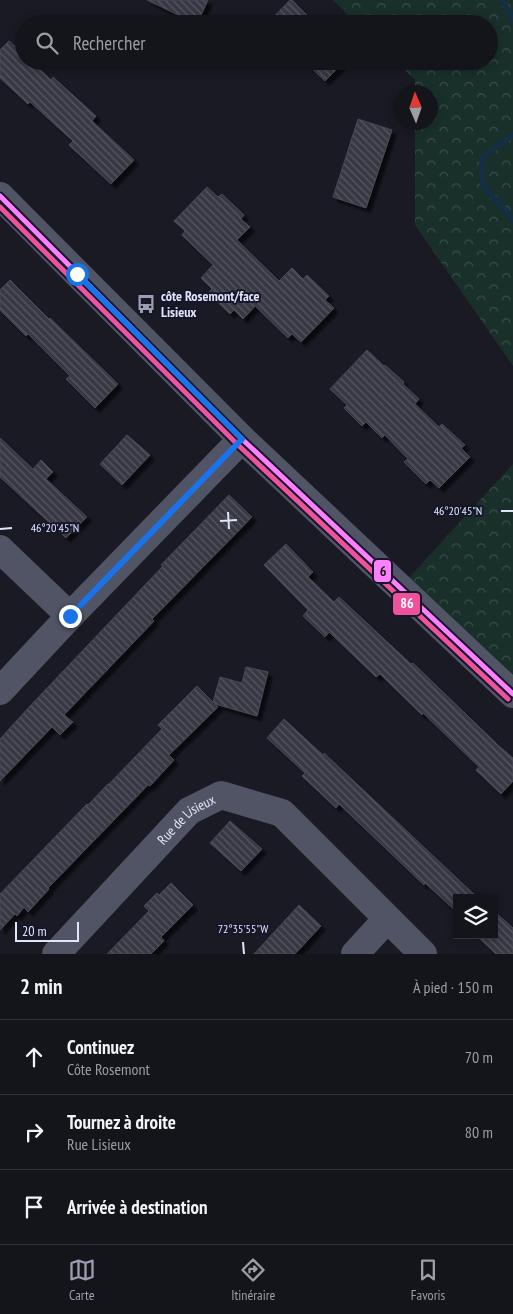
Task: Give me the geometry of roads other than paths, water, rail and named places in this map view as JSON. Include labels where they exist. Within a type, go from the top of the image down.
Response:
[{"type":"street","points":[[0,196],[242,439],[513,694]]},
{"type":"street","points":[[0,690],[242,439]]},
{"type":"street","points":[[0,549],[70,616]]},
{"type":"street","name":"Rue de Lisieux","points":[[56,954],[189,811],[221,794],[282,813],[423,954]]},
{"type":"street","points":[[355,954],[387,919]]},
{"type":"waterway","points":[[502,0],[513,19]]},
{"type":"waterway","points":[[513,134],[482,158],[483,185],[513,220]]},
{"type":"place","name":"côte Rosemont/face Lisieux","points":[[146,304]]}]
